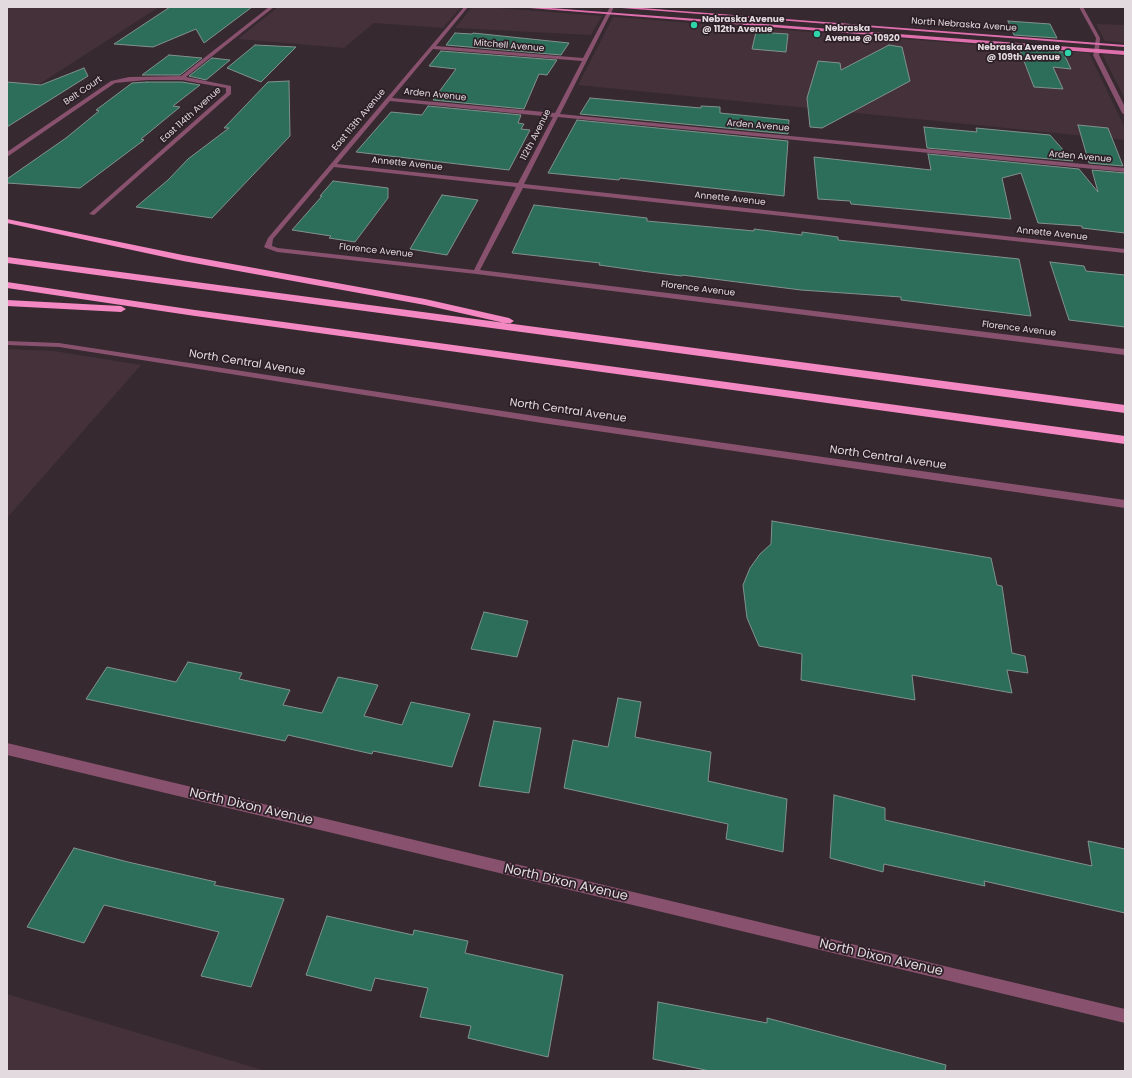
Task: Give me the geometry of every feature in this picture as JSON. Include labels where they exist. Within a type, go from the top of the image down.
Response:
[{"type":"highway","points":[[7,220],[183,258],[425,302],[567,335]]},
{"type":"highway","points":[[7,260],[1125,409]]},
{"type":"highway","points":[[7,285],[194,313],[1125,440]]},
{"type":"highway","points":[[7,303],[194,313]]},
{"type":"main road","name":"North Nebraska Avenue","points":[[519,7],[1125,53]]},
{"type":"main road","name":"North Nebraska Avenue","points":[[611,7],[1125,46]]},
{"type":"main road","points":[[911,29],[912,37]]},
{"type":"street","points":[[182,78],[272,7]]},
{"type":"street","name":"East 113th Avenue","points":[[268,247],[270,239],[466,7]]},
{"type":"street","name":"112th Avenue","points":[[476,272],[609,14],[611,7]]},
{"type":"street","points":[[1081,7],[1098,38],[1096,55],[1125,113]]},
{"type":"street","name":"Mitchell Avenue","points":[[432,47],[584,60]]},
{"type":"street","name":"Belt Court","points":[[7,155],[113,82],[141,78],[182,78]]},
{"type":"street","name":"East 114th Avenue","points":[[92,214],[229,93],[229,87],[182,78]]},
{"type":"street","name":"Arden Avenue","points":[[388,99],[1125,170]]},
{"type":"street","name":"Annette Avenue","points":[[332,165],[1125,251]]},
{"type":"street","name":"Florence Avenue","points":[[268,247],[277,250],[476,272],[1125,352]]},
{"type":"street","name":"North Central Avenue","points":[[7,343],[59,345],[534,419],[1125,504]]},
{"type":"street","name":"North Dixon Avenue","points":[[7,749],[1125,1016]]},
{"type":"shaded area","points":[[7,7],[159,7],[7,105]]},
{"type":"shaded area","points":[[278,7],[461,7],[443,28],[374,23],[344,48],[238,39]]},
{"type":"shaded area","points":[[472,7],[602,16],[591,35],[455,28]]},
{"type":"shaded area","points":[[613,17],[1089,53],[1125,128],[1125,140],[578,85]]},
{"type":"shaded area","points":[[1096,24],[1125,25],[1125,43],[1105,41]]},
{"type":"shaded area","points":[[1103,54],[1125,56],[1125,99],[1103,56]]},
{"type":"shaded area","points":[[7,349],[54,351],[141,365],[7,518]]},
{"type":"shaded area","points":[[7,994],[266,1071],[7,1071]]},
{"type":"building","points":[[170,7],[252,7],[204,43],[196,29],[153,47],[114,44]]},
{"type":"building","points":[[1008,21],[1050,24],[1057,38],[1014,35]]},
{"type":"building","points":[[756,32],[788,34],[786,52],[752,49]]},
{"type":"building","points":[[455,33],[473,33],[569,43],[561,55],[446,45]]},
{"type":"building","points":[[255,45],[296,47],[261,82],[227,68]]},
{"type":"building","points":[[889,45],[902,47],[910,81],[822,128],[810,127],[807,98],[818,61],[840,63],[841,70]]},
{"type":"building","points":[[1019,48],[1063,52],[1071,69],[1053,67],[1063,89],[1034,87]]},
{"type":"building","points":[[441,51],[557,60],[547,75],[539,74],[524,109],[433,100],[456,69],[429,66]]},
{"type":"building","points":[[169,55],[202,58],[180,75],[142,75]]},
{"type":"building","points":[[212,58],[230,60],[206,80],[189,76]]},
{"type":"building","points":[[84,68],[88,76],[7,127],[7,82],[41,85]]},
{"type":"building","points":[[289,81],[290,136],[212,218],[136,207],[168,180],[188,159],[229,128],[224,128],[268,82]]},
{"type":"building","points":[[182,82],[200,85],[173,106],[180,107],[141,139],[144,140],[80,188],[7,183],[7,179],[66,138],[99,111],[96,110],[132,83]]},
{"type":"building","points":[[590,98],[701,108],[701,106],[720,107],[720,113],[789,120],[788,134],[580,114]]},
{"type":"building","points":[[428,106],[521,115],[518,123],[524,124],[521,129],[530,130],[509,170],[356,152],[391,112],[422,115]]},
{"type":"building","points":[[577,120],[788,141],[784,196],[620,178],[619,180],[548,173]]},
{"type":"building","points":[[1078,125],[1108,128],[1123,166],[1089,163]]},
{"type":"building","points":[[924,127],[977,132],[976,128],[1050,135],[1073,161],[927,148]]},
{"type":"building","points":[[928,154],[1079,169],[1098,192],[1092,170],[1125,173],[1125,233],[1082,228],[1082,226],[1038,223],[1021,173],[1002,178],[1011,219],[851,204],[850,201],[818,199],[814,157],[931,170]]},
{"type":"building","points":[[333,181],[388,188],[388,198],[355,242],[329,238],[331,236],[292,230]]},
{"type":"building","points":[[442,195],[478,200],[447,255],[410,249]]},
{"type":"building","points":[[534,205],[647,218],[647,221],[754,231],[754,229],[802,235],[802,232],[838,237],[838,240],[1019,259],[1031,316],[901,300],[901,297],[801,290],[649,272],[599,265],[600,263],[512,253]]},
{"type":"building","points":[[1050,262],[1084,266],[1086,271],[1125,275],[1125,327],[1069,320]]},
{"type":"building","points":[[772,521],[991,558],[997,585],[1002,586],[1012,653],[1025,656],[1028,673],[1007,670],[1012,693],[912,675],[915,700],[801,680],[802,654],[759,646],[747,618],[743,585],[750,568],[760,554],[771,544]]},
{"type":"building","points":[[484,612],[528,621],[517,657],[471,649]]},
{"type":"building","points":[[188,662],[242,673],[239,679],[290,690],[283,705],[322,713],[338,677],[378,685],[364,716],[402,725],[411,702],[470,714],[452,767],[373,751],[372,754],[288,735],[285,741],[86,699],[107,667],[176,682]]},
{"type":"building","points":[[618,698],[641,702],[635,737],[711,752],[708,781],[787,799],[783,852],[726,839],[728,824],[564,788],[573,740],[608,747]]},
{"type":"building","points":[[494,721],[541,728],[529,793],[479,786]]},
{"type":"building","points":[[834,795],[885,808],[885,820],[1092,866],[1088,841],[1125,849],[1125,913],[984,881],[985,886],[884,864],[883,872],[830,858]]},
{"type":"building","points":[[74,848],[216,882],[214,885],[284,899],[251,987],[201,976],[219,932],[104,905],[84,943],[27,927]]},
{"type":"building","points":[[327,916],[413,935],[414,930],[468,941],[465,953],[563,975],[548,1057],[468,1038],[471,1026],[420,1017],[428,988],[375,978],[371,991],[306,975]]},
{"type":"building","points":[[658,1002],[767,1023],[767,1018],[946,1065],[945,1071],[710,1071],[653,1059]]},
{"type":"place","name":"Nebraska Avenue @ 112th Avenue","points":[[694,25]]},
{"type":"place","name":"Nebraska Avenue @ 10920","points":[[817,34]]},
{"type":"place","name":"Nebraska Avenue @ 109th Avenue","points":[[1068,53]]}]
